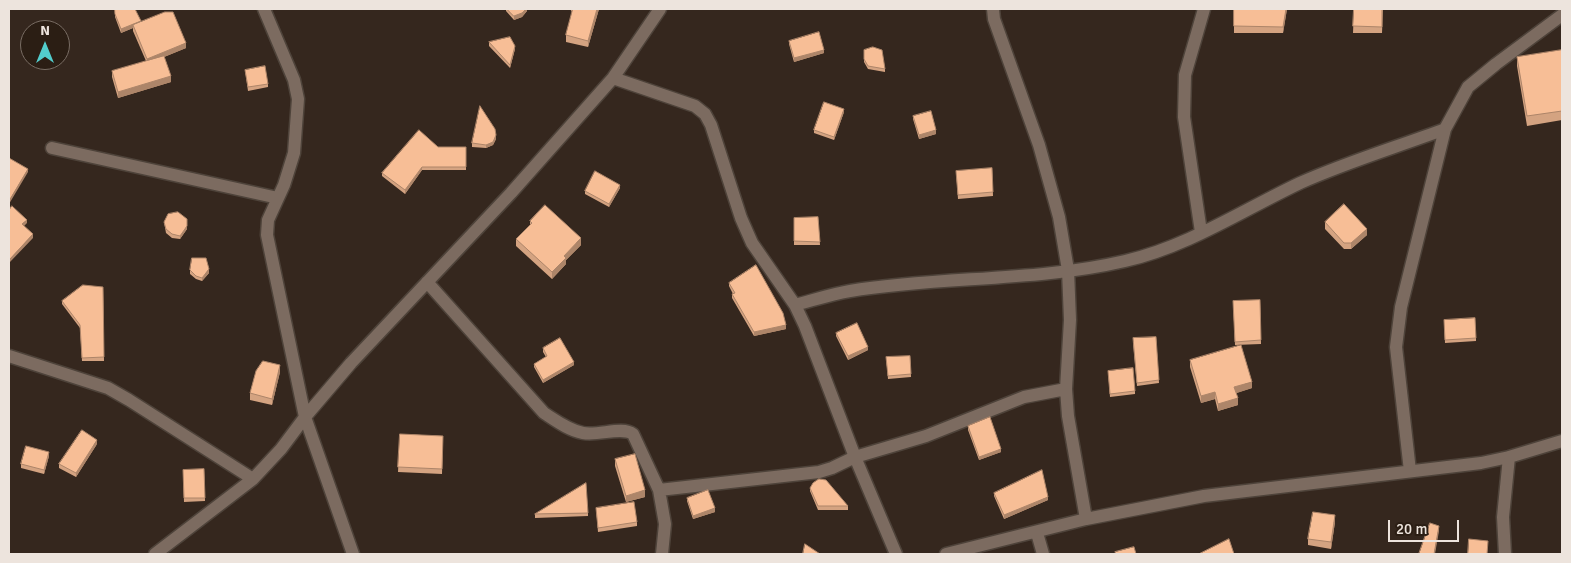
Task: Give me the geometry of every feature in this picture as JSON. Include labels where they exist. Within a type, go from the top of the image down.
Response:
[{"type":"street","points":[[264,9],[294,80],[298,99],[294,153],[268,220],[267,235],[305,417],[353,554]]},
{"type":"street","points":[[154,554],[253,479],[281,449],[305,417],[351,363],[511,193],[613,78],[660,9]]},
{"type":"street","points":[[993,9],[994,19],[1039,145],[1059,217],[1068,270],[1070,320],[1066,389],[1068,416],[1086,519]]},
{"type":"street","points":[[1201,232],[1184,117],[1185,75],[1204,9]]},
{"type":"street","points":[[1410,471],[1396,347],[1400,306],[1446,129],[1468,87],[1562,15]]},
{"type":"street","points":[[613,78],[695,106],[705,114],[711,125],[744,227],[752,243],[796,305],[855,458],[896,554]]},
{"type":"street","points":[[796,305],[849,291],[885,286],[1068,270],[1123,262],[1156,253],[1301,183],[1337,168],[1446,129]]},
{"type":"street","points":[[52,148],[278,198]]},
{"type":"street","points":[[427,282],[544,413],[564,426],[582,433],[602,434],[628,430],[633,434],[660,490],[665,524],[662,554]]},
{"type":"street","points":[[9,356],[108,388],[253,479]]},
{"type":"street","points":[[660,490],[818,472],[855,458],[926,436],[1024,397],[1066,389]]},
{"type":"street","points":[[946,554],[1037,533],[1086,519],[1204,496],[1481,463],[1510,457],[1562,441]]},
{"type":"street","points":[[1505,554],[1503,517],[1510,457]]},
{"type":"street","points":[[1037,533],[1042,554]]},
{"type":"building","points":[[115,9],[135,9],[141,21],[121,29]]},
{"type":"building","points":[[507,9],[526,9],[514,16]]},
{"type":"building","points":[[573,9],[597,9],[588,41],[566,35]]},
{"type":"building","points":[[1234,9],[1286,9],[1283,27],[1234,26]]},
{"type":"building","points":[[1354,9],[1382,9],[1382,27],[1353,26]]},
{"type":"building","points":[[165,12],[173,12],[186,43],[147,59],[133,25]]},
{"type":"building","points":[[819,32],[824,50],[794,58],[789,41]]},
{"type":"building","points":[[510,37],[515,46],[510,65],[489,42]]},
{"type":"building","points":[[873,47],[882,50],[885,69],[868,66],[864,59],[864,50]]},
{"type":"building","points":[[1562,50],[1562,111],[1527,116],[1517,57]]},
{"type":"building","points":[[164,56],[171,76],[118,92],[112,71]]},
{"type":"building","points":[[265,66],[268,84],[248,87],[245,70]]},
{"type":"building","points":[[824,102],[844,109],[834,137],[814,130]]},
{"type":"building","points":[[480,106],[495,129],[496,135],[493,142],[486,145],[472,143]]},
{"type":"building","points":[[931,111],[936,130],[919,135],[913,116]]},
{"type":"building","points":[[419,130],[438,147],[466,147],[466,167],[422,167],[405,190],[382,173]]},
{"type":"building","points":[[9,158],[28,169],[9,201]]},
{"type":"building","points":[[992,168],[993,192],[958,195],[956,171]]},
{"type":"building","points":[[595,171],[620,185],[609,204],[585,191]]},
{"type":"building","points":[[1344,204],[1367,229],[1351,243],[1344,243],[1325,222]]},
{"type":"building","points":[[545,205],[581,238],[564,256],[566,258],[552,272],[516,239],[532,223],[530,221]]},
{"type":"building","points":[[12,206],[27,220],[22,224],[33,234],[10,259],[9,210]]},
{"type":"building","points":[[178,212],[187,219],[187,226],[180,236],[172,234],[166,229],[164,222],[168,214]]},
{"type":"building","points":[[818,217],[820,242],[794,241],[794,218]]},
{"type":"building","points":[[192,258],[206,258],[209,269],[202,278],[196,276],[190,270]]},
{"type":"building","points":[[756,265],[783,313],[786,325],[754,332],[732,294],[735,293],[729,283]]},
{"type":"building","points":[[83,285],[103,287],[104,357],[82,358],[80,325],[62,301]]},
{"type":"building","points":[[1260,300],[1261,340],[1235,342],[1233,301]]},
{"type":"building","points":[[1475,318],[1476,338],[1445,340],[1444,320]]},
{"type":"building","points":[[857,323],[868,347],[848,356],[836,333]]},
{"type":"building","points":[[1156,337],[1159,380],[1137,383],[1133,338]]},
{"type":"building","points":[[560,338],[574,362],[543,380],[534,364],[547,356],[543,348]]},
{"type":"building","points":[[1241,345],[1252,382],[1234,387],[1238,398],[1218,404],[1215,392],[1201,396],[1190,360]]},
{"type":"building","points":[[910,356],[911,374],[888,376],[886,357]]},
{"type":"building","points":[[263,361],[280,365],[272,399],[250,393],[256,371]]},
{"type":"building","points":[[1133,368],[1135,391],[1110,394],[1108,371]]},
{"type":"building","points":[[990,417],[1001,449],[979,457],[968,426]]},
{"type":"building","points":[[82,430],[97,440],[76,473],[59,464]]},
{"type":"building","points":[[400,434],[443,436],[442,469],[398,467]]},
{"type":"building","points":[[26,446],[49,452],[44,470],[21,464]]},
{"type":"building","points":[[635,454],[645,490],[626,496],[615,459]]},
{"type":"building","points":[[204,469],[205,498],[184,498],[183,470]]},
{"type":"building","points":[[1042,470],[1048,497],[1004,515],[994,493]]},
{"type":"building","points":[[819,479],[826,480],[848,506],[818,506],[810,488]]},
{"type":"building","points":[[586,483],[588,513],[535,514]]},
{"type":"building","points":[[708,490],[715,508],[693,516],[687,498]]},
{"type":"building","points":[[634,502],[637,522],[598,528],[596,508]]},
{"type":"building","points":[[1313,512],[1335,515],[1331,542],[1308,539]]},
{"type":"building","points":[[1430,523],[1439,526],[1434,554],[1419,554]]},
{"type":"building","points":[[1229,539],[1234,554],[1199,554]]},
{"type":"building","points":[[1469,539],[1488,541],[1487,554],[1468,554]]},
{"type":"building","points":[[805,544],[820,554],[803,554]]},
{"type":"building","points":[[1134,547],[1136,554],[1116,554],[1115,552]]}]
